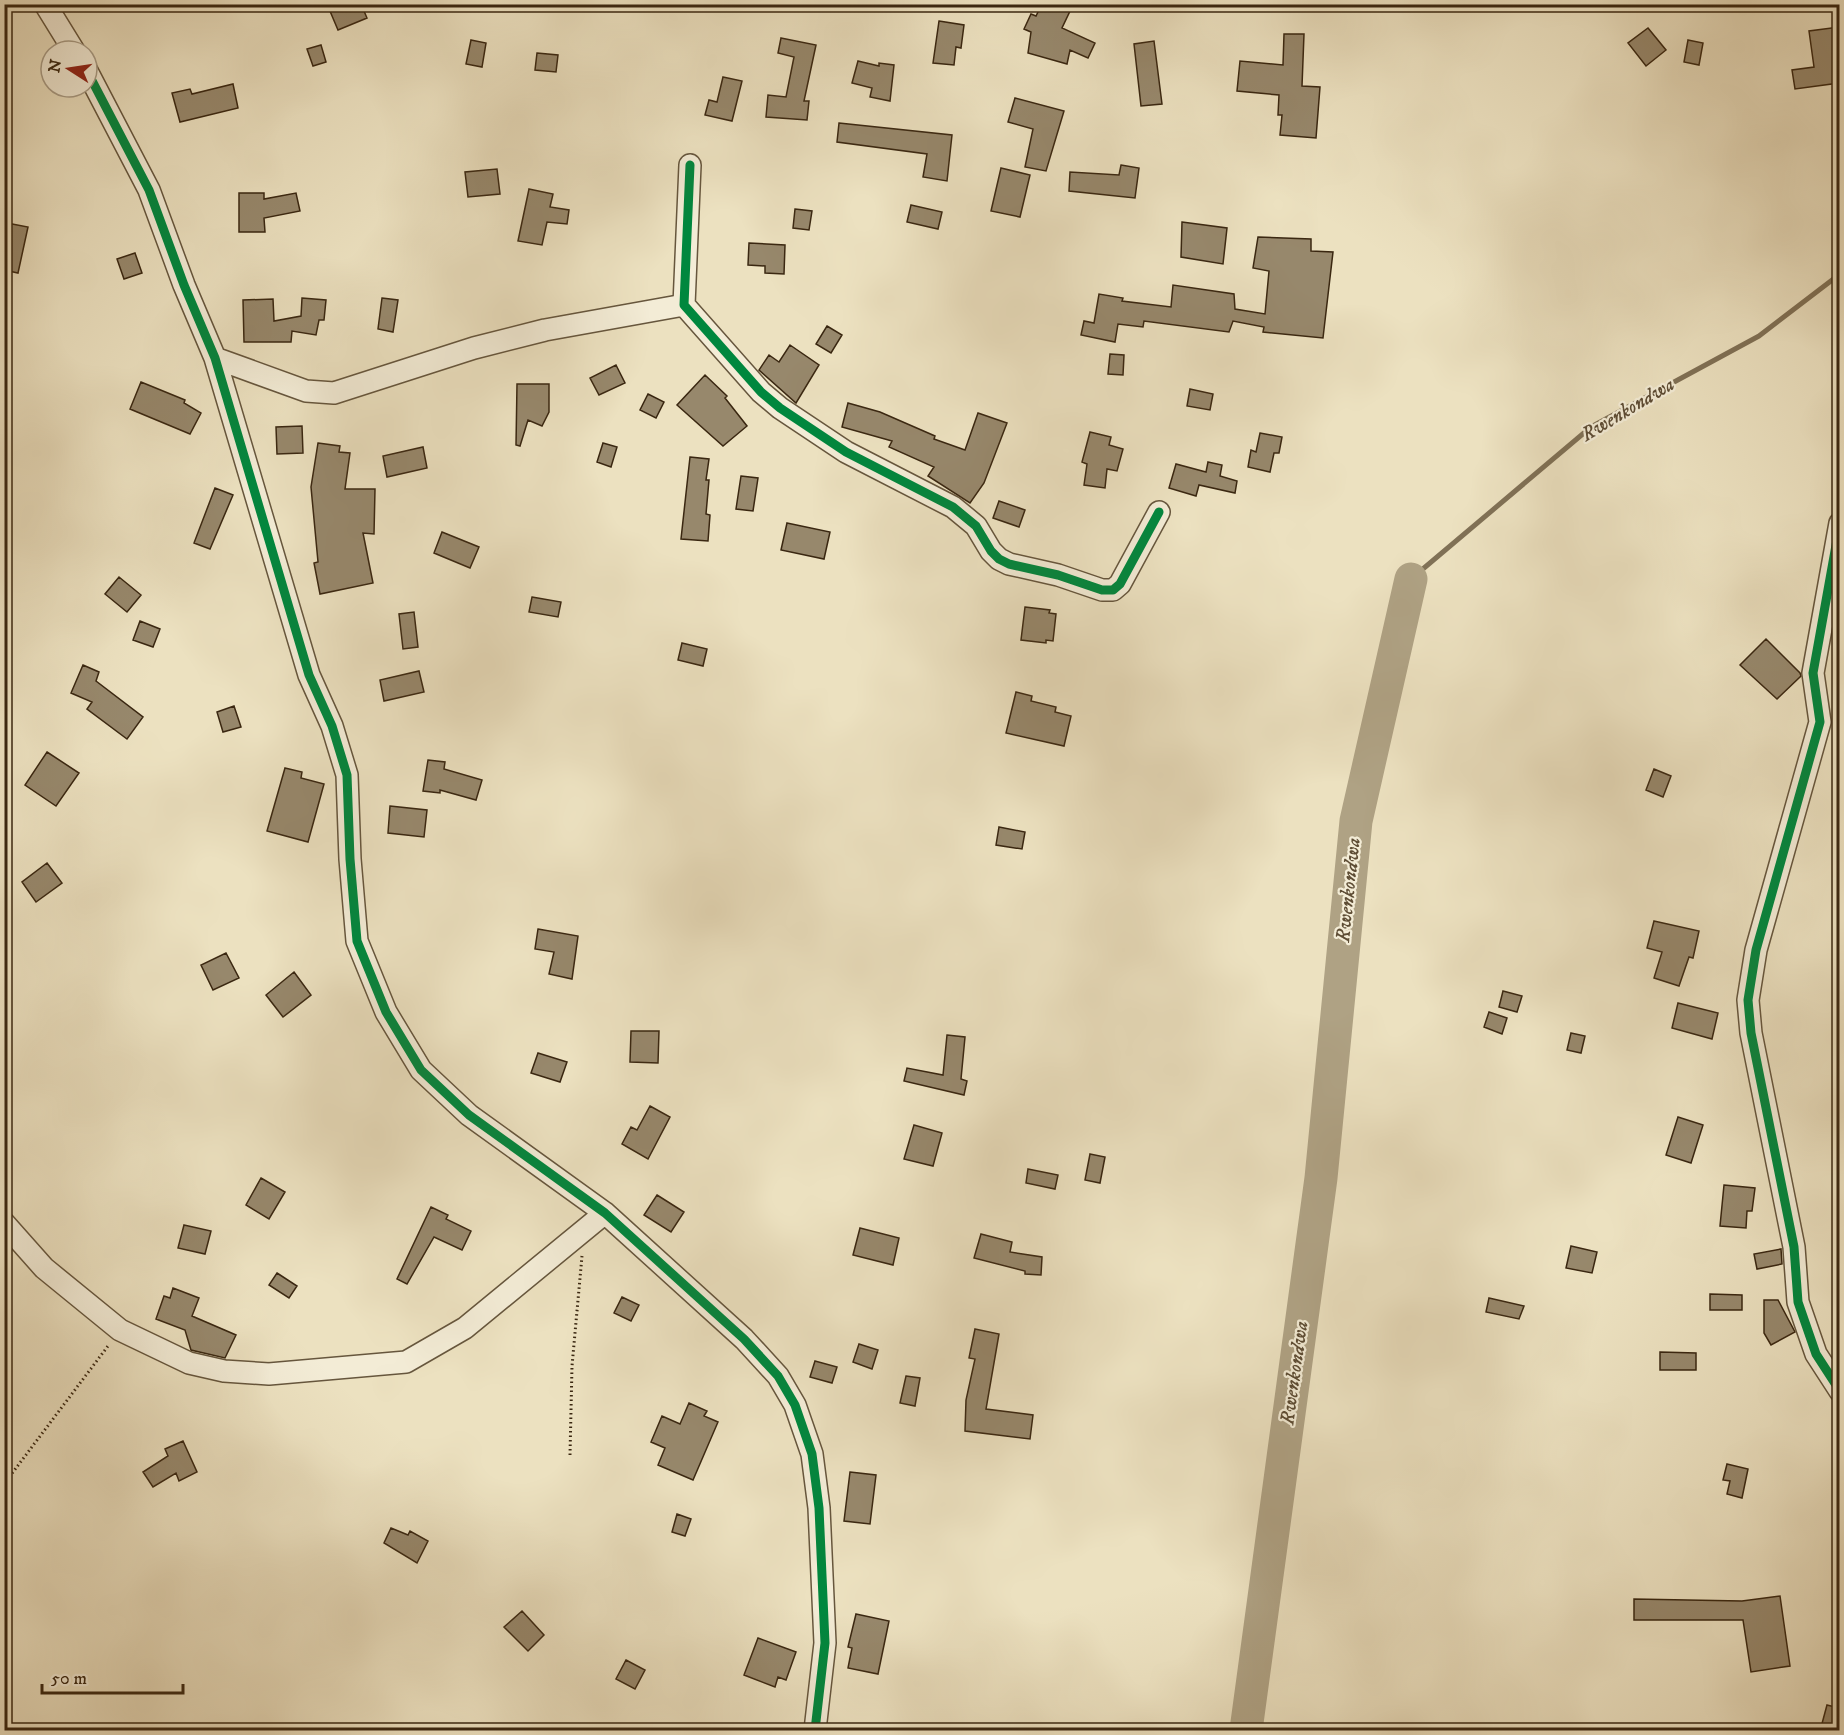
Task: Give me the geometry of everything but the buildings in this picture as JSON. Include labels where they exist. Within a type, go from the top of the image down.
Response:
[{"type":"street","points":[[45,4],[67,39]]},
{"type":"street","points":[[99,94],[149,190],[184,285],[215,358],[309,675],[332,726],[347,775],[350,859],[357,941],[386,1012],[421,1070],[469,1115],[605,1214],[744,1339],[778,1376],[795,1406],[812,1454],[819,1508],[825,1643],[815,1731]]},
{"type":"street","points":[[690,165],[684,305],[760,392],[780,408],[846,452],[953,507],[976,526],[991,551],[1009,564],[1058,575],[1102,590],[1113,590],[1124,577],[1159,512]]},
{"type":"street","points":[[215,358],[306,391],[334,393],[474,348],[545,330],[684,305]]},
{"type":"street","points":[[1839,523],[1813,673],[1820,722],[1756,950],[1748,1000],[1751,1033],[1794,1247],[1798,1302],[1816,1354],[1839,1391]]},
{"type":"street","points":[[4,1222],[44,1268],[120,1330],[189,1363],[224,1371],[269,1374],[406,1362],[465,1328],[605,1214]]},
{"type":"path","points":[[570,1455],[572,1366],[585,1230]]},
{"type":"path","points":[[4,1484],[120,1330]]},
{"type":"path","points":[[4,1644],[4,1653]]},
{"type":"waterway","name":"Rwenkondwa","points":[[1411,579],[1591,427],[1759,336],[1840,274]]},
{"type":"waterway","name":"Rwenkondwa","points":[[1246,1730],[1321,1178],[1356,821],[1411,579]]},
{"type":"cycle path","points":[[99,94],[149,190],[184,285],[215,358],[309,675],[332,726],[347,775],[350,859],[357,941],[386,1012],[421,1070],[469,1115],[605,1213],[744,1339],[778,1376],[795,1405],[812,1454],[819,1508],[825,1643],[815,1730]]},
{"type":"cycle path","points":[[690,165],[684,305],[761,392],[780,408],[846,452],[953,507],[976,526],[991,551],[999,559],[1009,564],[1058,575],[1102,590],[1113,590],[1120,584],[1159,512]]},
{"type":"cycle path","points":[[1840,523],[1813,673],[1820,722],[1756,950],[1748,1000],[1751,1033],[1794,1247],[1798,1302],[1816,1354],[1840,1391]]}]
